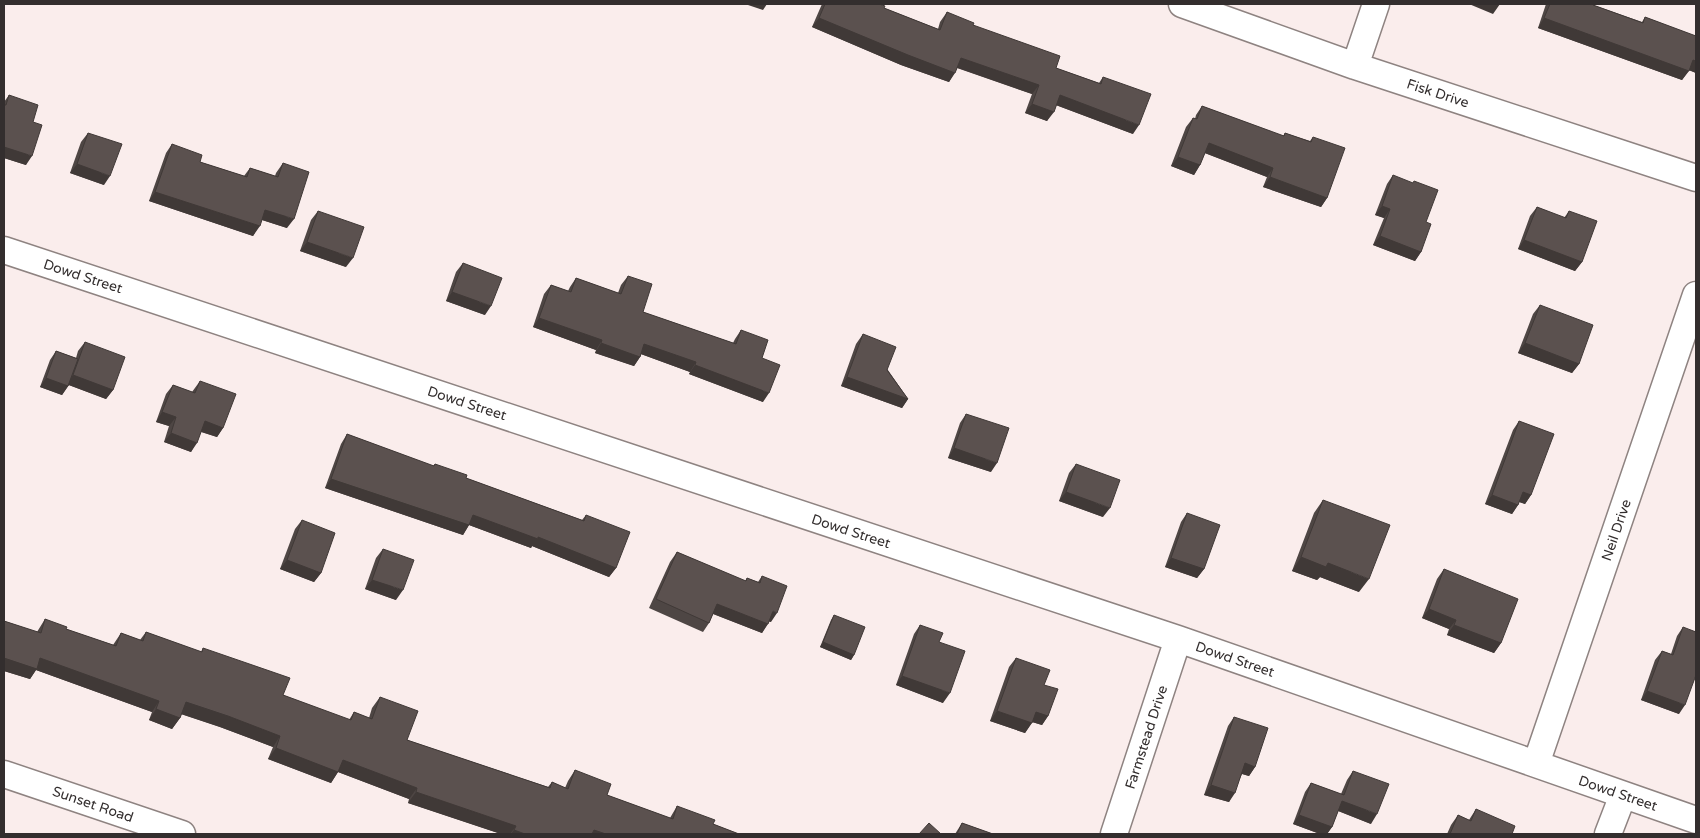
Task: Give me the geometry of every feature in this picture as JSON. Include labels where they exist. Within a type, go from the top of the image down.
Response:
[{"type":"street","name":"Fisk Drive","points":[[1182,4],[1355,66],[1696,178]]},
{"type":"street","points":[[1355,66],[1376,4]]},
{"type":"street","name":"Dowd Street","points":[[4,250],[1178,639],[1696,820]]},
{"type":"street","name":"Neil Drive","points":[[1536,764],[1696,295]]},
{"type":"street","name":"Farmstead Drive","points":[[1114,834],[1178,639]]},
{"type":"street","name":"Sunset Road","points":[[4,774],[182,834]]},
{"type":"street","points":[[1608,834],[1623,795]]},
{"type":"building","points":[[825,4],[879,4],[885,6],[884,8],[940,30],[947,12],[974,23],[973,25],[1060,56],[1056,68],[1101,84],[1103,77],[1151,94],[1139,125],[1060,95],[1054,112],[1032,104],[1039,85],[961,58],[955,73],[819,18]]},
{"type":"building","points":[[1550,4],[1593,4],[1643,23],[1645,17],[1696,36],[1696,61],[1693,60],[1689,71],[1544,18]]},
{"type":"building","points":[[9,95],[38,105],[33,122],[42,125],[32,156],[4,147],[4,105],[6,105]]},
{"type":"building","points":[[1202,106],[1284,136],[1285,133],[1311,142],[1313,137],[1345,148],[1327,198],[1270,177],[1273,168],[1209,143],[1200,165],[1178,157],[1193,118],[1197,119]]},
{"type":"building","points":[[88,133],[122,144],[110,176],[77,164]]},
{"type":"building","points":[[172,144],[202,155],[200,162],[247,177],[250,168],[278,177],[283,163],[309,172],[294,219],[265,210],[260,226],[155,192]]},
{"type":"building","points":[[1393,175],[1438,190],[1426,222],[1431,224],[1421,252],[1380,236],[1390,209],[1382,206]]},
{"type":"building","points":[[1537,207],[1566,218],[1569,211],[1597,221],[1582,262],[1524,240]]},
{"type":"building","points":[[318,211],[364,227],[353,258],[307,242]]},
{"type":"building","points":[[463,263],[502,278],[491,306],[452,292]]},
{"type":"building","points":[[628,276],[652,284],[643,312],[736,344],[741,330],[768,340],[762,358],[780,365],[769,393],[695,365],[696,362],[644,344],[640,357],[601,343],[602,340],[539,318],[551,285],[571,292],[576,278],[621,294]]},
{"type":"building","points":[[1540,305],[1593,325],[1579,364],[1525,343]]},
{"type":"building","points":[[863,334],[896,347],[887,370],[908,399],[847,377]]},
{"type":"building","points":[[85,342],[125,357],[113,390],[73,375]]},
{"type":"building","points":[[56,351],[78,359],[68,386],[46,378]]},
{"type":"building","points":[[200,381],[236,394],[223,428],[205,421],[197,443],[171,433],[176,417],[162,412],[173,385],[195,393]]},
{"type":"building","points":[[966,414],[1009,428],[997,463],[954,448]]},
{"type":"building","points":[[1519,421],[1554,434],[1531,495],[1523,492],[1518,505],[1492,495]]},
{"type":"building","points":[[347,434],[434,466],[435,464],[467,475],[466,478],[584,521],[586,515],[630,532],[616,568],[538,537],[538,539],[473,515],[469,525],[331,479]]},
{"type":"building","points":[[1076,464],[1120,480],[1110,508],[1066,492]]},
{"type":"building","points":[[1323,500],[1390,525],[1369,579],[1328,563],[1326,567],[1301,557]]},
{"type":"building","points":[[1187,513],[1220,525],[1204,569],[1171,558]]},
{"type":"building","points":[[302,520],[335,533],[321,573],[287,560]]},
{"type":"building","points":[[383,549],[414,560],[403,590],[372,580]]},
{"type":"building","points":[[677,552],[746,581],[747,578],[760,583],[762,576],[787,586],[777,613],[773,611],[768,624],[717,604],[709,623],[656,599]]},
{"type":"building","points":[[1444,569],[1518,599],[1501,643],[1454,625],[1456,620],[1429,609]]},
{"type":"building","points":[[834,615],[865,627],[854,655],[823,642]]},
{"type":"building","points":[[45,619],[67,627],[66,629],[116,646],[121,633],[143,641],[146,632],[202,652],[203,648],[290,678],[283,695],[351,720],[354,712],[372,719],[380,697],[418,711],[407,740],[550,788],[552,782],[568,789],[575,770],[611,784],[607,795],[673,819],[677,806],[715,820],[713,824],[739,834],[606,834],[594,830],[592,834],[525,834],[514,830],[516,826],[416,792],[417,788],[343,760],[338,772],[276,748],[280,736],[228,716],[186,702],[180,718],[156,709],[159,701],[40,658],[37,669],[4,658],[4,621],[41,633]]},
{"type":"building","points":[[920,625],[943,633],[939,642],[965,651],[950,693],[902,676]]},
{"type":"building","points":[[1683,627],[1696,632],[1696,675],[1685,705],[1647,691],[1662,651],[1673,655]]},
{"type":"building","points":[[1016,658],[1050,670],[1044,685],[1058,689],[1048,716],[1036,712],[1032,723],[997,711]]},
{"type":"building","points":[[1234,717],[1268,728],[1255,767],[1245,763],[1235,793],[1211,785]]},
{"type":"building","points":[[1353,771],[1389,784],[1377,814],[1342,801],[1332,827],[1299,815],[1311,783],[1344,795]]},
{"type":"building","points":[[1476,809],[1515,826],[1512,834],[1450,834],[1458,815],[1471,821]]},
{"type":"building","points":[[929,823],[941,834],[919,834]]},
{"type":"building","points":[[962,823],[993,834],[957,834]]}]
